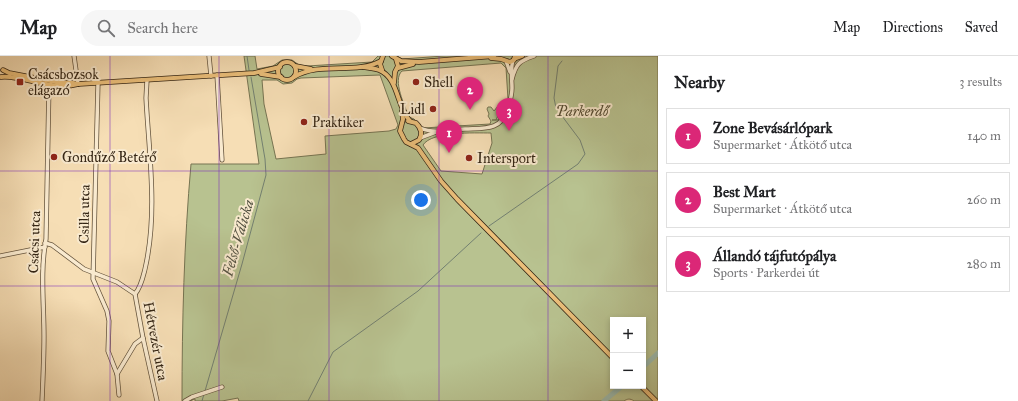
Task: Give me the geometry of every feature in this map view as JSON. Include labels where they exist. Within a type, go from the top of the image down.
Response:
[{"type":"main road","points":[[484,58],[494,56]]},
{"type":"main road","points":[[394,57],[401,61],[419,62],[484,58],[504,59],[510,62],[522,56]]},
{"type":"main road","points":[[394,57],[398,63],[398,68]]},
{"type":"main road","points":[[254,73],[281,77],[287,80],[314,70],[361,66],[383,58]]},
{"type":"main road","points":[[383,58],[380,66],[394,85]]},
{"type":"main road","points":[[419,62],[398,68],[395,72],[394,85],[402,111],[402,124],[400,131],[402,136],[405,140],[418,148],[434,172],[457,199],[610,355]]},
{"type":"main road","points":[[3,70],[1,78],[12,77],[49,85],[68,86],[78,84],[245,74],[280,67],[286,63],[314,70]]},
{"type":"main road","points":[[0,66],[3,70],[9,73],[56,82],[78,84]]},
{"type":"main road","points":[[294,77],[296,72],[295,66]]},
{"type":"main road","points":[[361,66],[376,69],[384,73],[395,72]]},
{"type":"main road","points":[[280,67],[279,72],[281,77]]},
{"type":"main road","points":[[402,111],[410,121]]},
{"type":"main road","points":[[402,124],[410,121],[415,122],[420,128],[422,153]]},
{"type":"main road","points":[[411,144],[420,139]]},
{"type":"main road","points":[[643,389],[656,401]]},
{"type":"street","points":[[74,56],[78,84]]},
{"type":"street","points":[[209,56],[211,76]]},
{"type":"street","points":[[511,82],[515,68],[519,63],[534,56]]},
{"type":"street","points":[[504,59],[511,75]]},
{"type":"street","points":[[420,128],[441,131],[494,126],[500,123],[505,116],[511,98],[511,75],[514,59]]},
{"type":"street","points":[[217,76],[222,160]]},
{"type":"street","points":[[135,294],[140,288],[148,258],[152,218],[146,98],[147,80]]},
{"type":"street","name":"Csilla utca","points":[[98,83],[94,273],[95,284],[108,316],[108,351],[117,374],[119,395]]},
{"type":"street","name":"Csácsi utca","points":[[42,401],[44,342],[43,298],[49,85]]},
{"type":"street","points":[[420,139],[426,135],[441,131]]},
{"type":"street","name":"Hétvezér utca","points":[[45,245],[52,244],[84,269],[117,282],[135,294],[157,401]]},
{"type":"street","points":[[0,256],[45,245]]},
{"type":"street","points":[[117,374],[136,344],[143,338]]},
{"type":"street","points":[[185,401],[192,397],[222,387]]},
{"type":"green space","name":"Parkerdő","points":[[244,56],[255,56],[257,69],[273,66],[282,60],[292,60],[299,65],[307,66],[372,62],[378,56],[397,56],[402,59],[444,56],[658,56],[658,401],[634,401],[629,399],[624,401],[239,401],[238,398],[222,401],[195,401],[195,399],[190,401],[182,401],[184,282],[191,164],[259,164]],"holes":[[[501,63],[506,68],[508,99],[498,120],[496,120],[502,107],[498,106],[494,111],[491,107],[488,107],[488,116],[491,121],[490,124],[423,128],[414,119],[409,117],[400,93],[398,80],[399,75],[402,71]],[[380,75],[398,125],[396,129],[389,131],[325,136],[326,154],[276,159],[264,104],[262,80],[277,80],[283,84],[292,83],[301,78]],[[491,133],[492,143],[482,174],[441,171],[423,145],[428,140],[444,135]]]},
{"type":"waterway","name":"Felső-Válicka","points":[[247,56],[249,70]]},
{"type":"waterway","points":[[489,226],[578,164],[585,154],[580,140],[556,108],[554,98],[558,66],[562,61]]},
{"type":"waterway","name":"Felső-Válicka","points":[[205,391],[266,175],[265,159],[251,77]]},
{"type":"waterway","points":[[308,401],[333,352],[418,291],[481,233]]},
{"type":"waterway","points":[[646,364],[658,353]]},
{"type":"waterway","points":[[604,401],[618,389]]},
{"type":"waterway","name":"Felső-Válicka","points":[[202,401],[204,394]]},
{"type":"place","name":"Csácsbozsok elágazó","points":[[20,82]]},
{"type":"place","name":"Shell","points":[[416,82]]},
{"type":"place","name":"Lidl","points":[[433,109]]},
{"type":"place","name":"Best Mart","points":[[470,110]]},
{"type":"place","name":"Praktiker","points":[[304,122]]},
{"type":"place","name":"Állandó tájfutópálya","points":[[509,131]]},
{"type":"place","name":"Zone Bevásárlópark","points":[[449,153]]},
{"type":"place","name":"Gondűző Betérő","points":[[54,157]]},
{"type":"place","name":"Intersport","points":[[469,158]]}]
